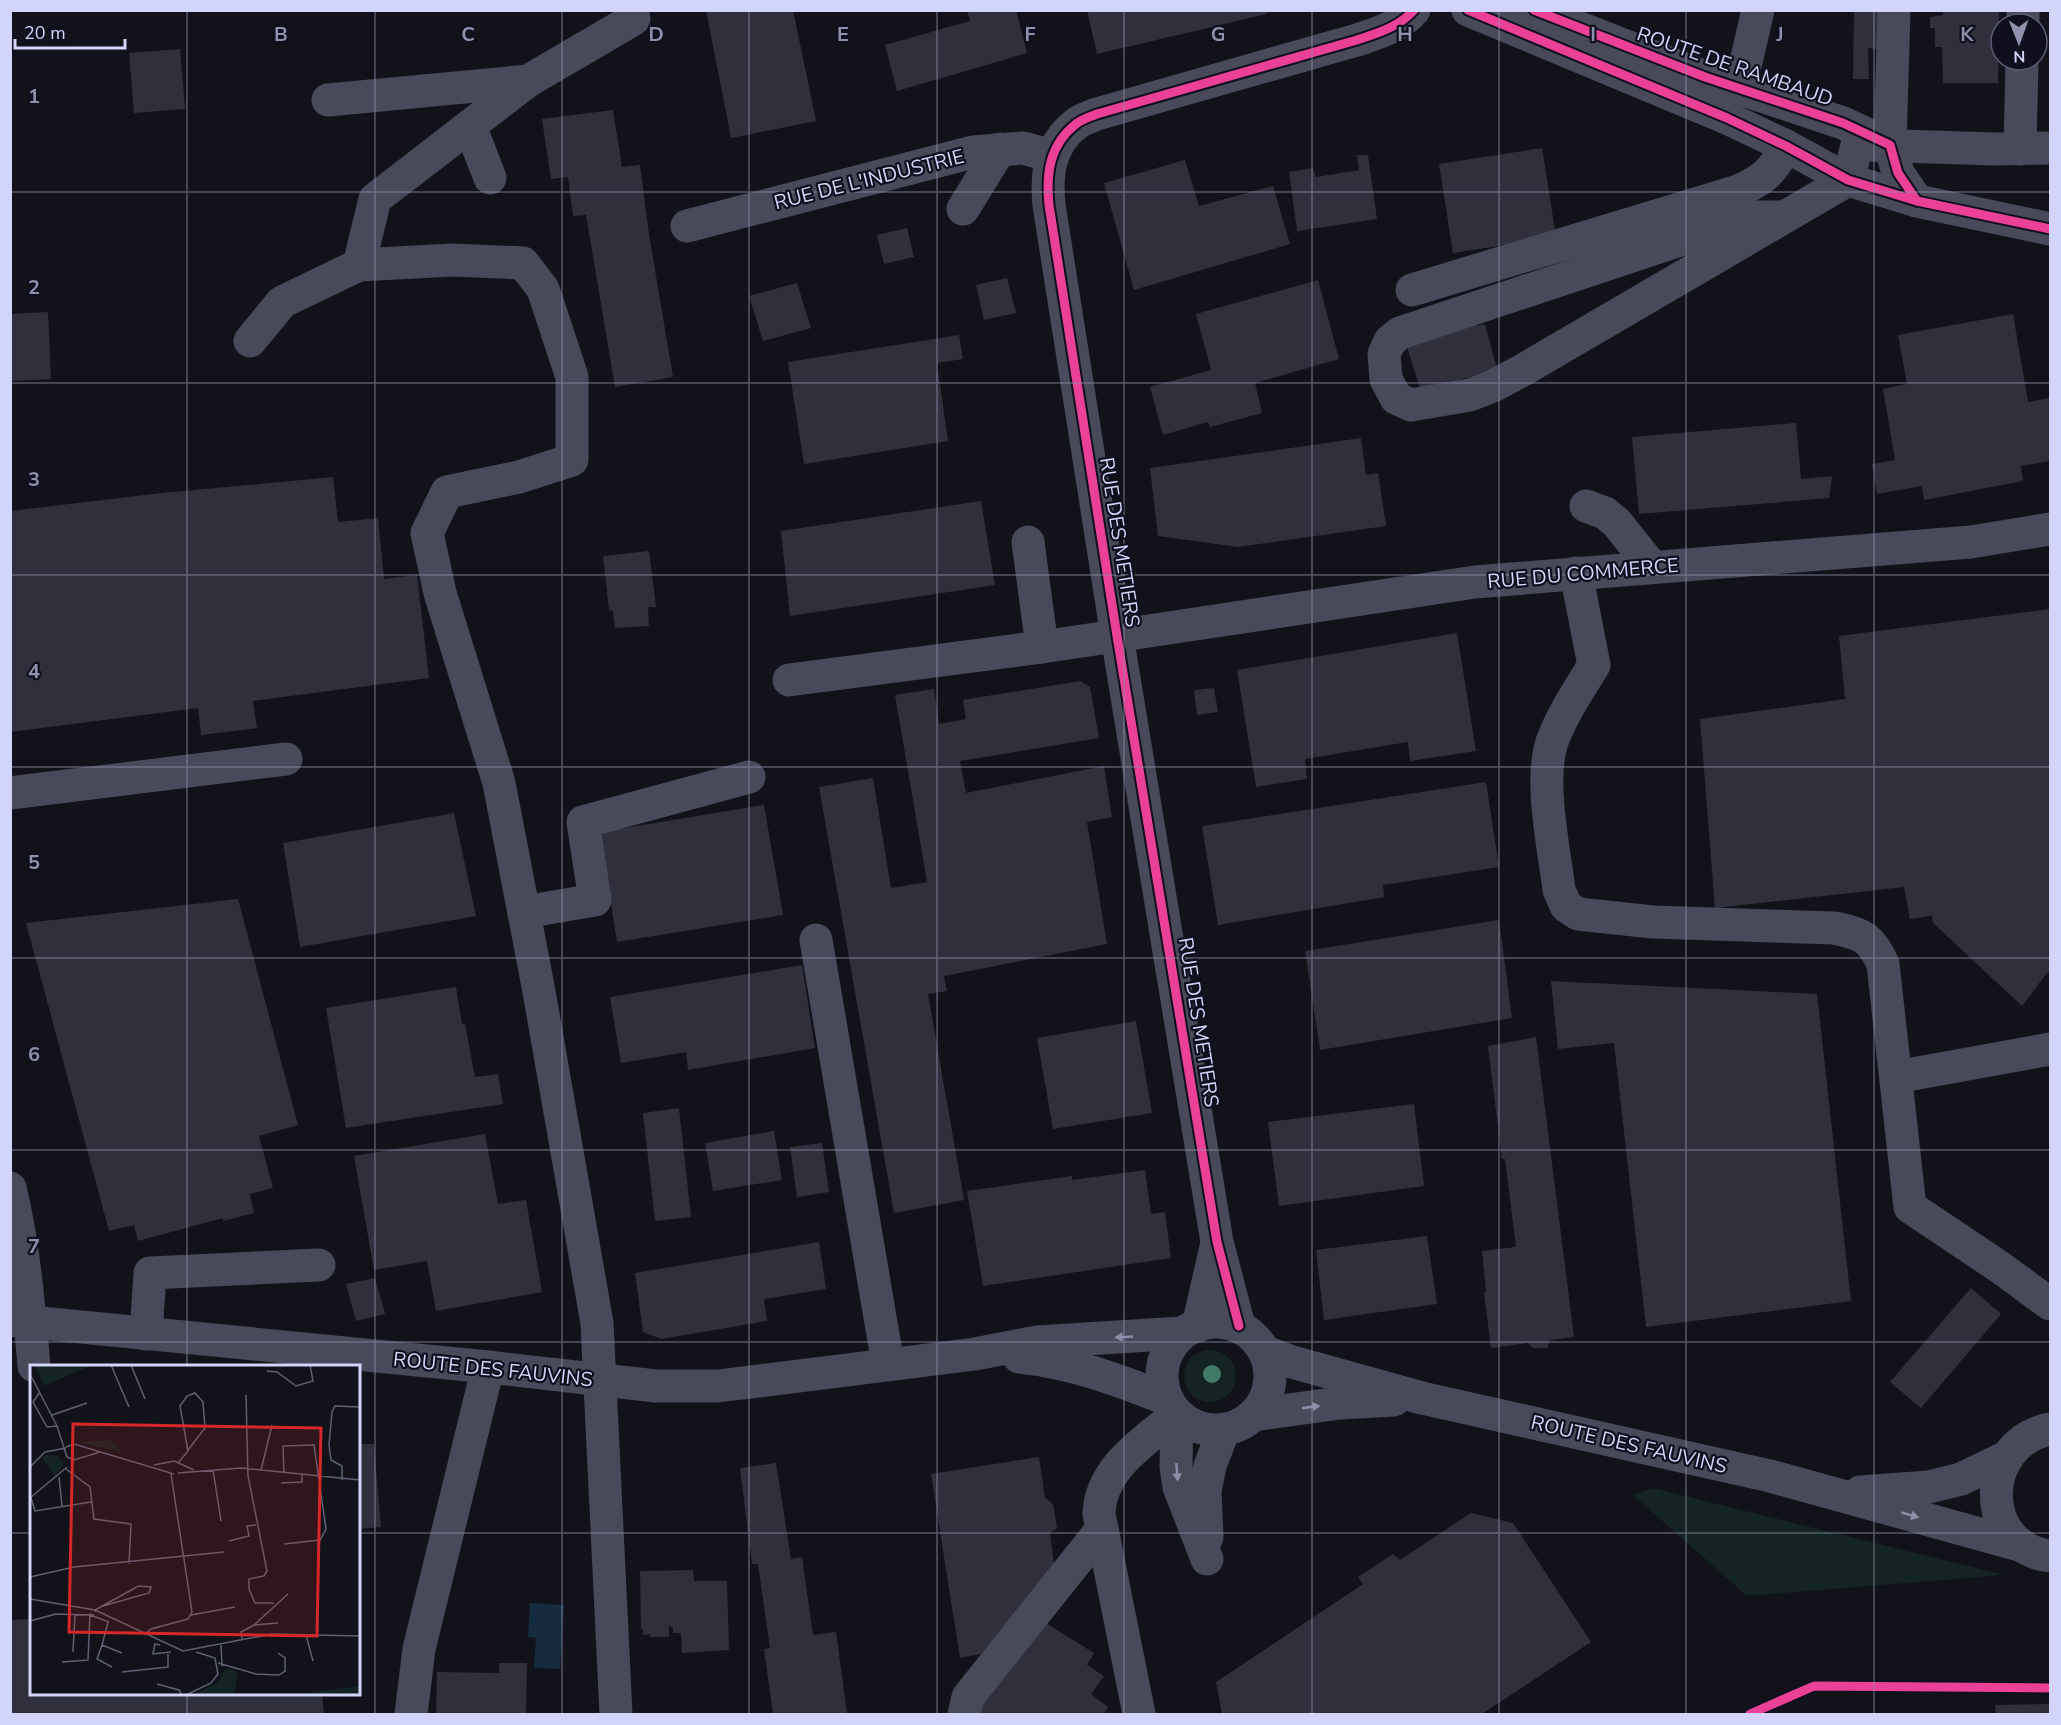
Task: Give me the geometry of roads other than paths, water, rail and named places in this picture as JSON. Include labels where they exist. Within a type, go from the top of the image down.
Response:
[{"type":"street","points":[[359,265],[375,199],[528,81],[634,19],[632,10]]},
{"type":"street","name":"RUE DES METIERS","points":[[1239,1326],[1217,1242],[1117,636],[1047,181],[1052,156],[1077,123],[1097,114],[1357,40],[1399,23],[1414,10]]},
{"type":"street","points":[[1468,10],[1727,118],[1786,146],[1848,180],[1917,201],[2050,229]]},
{"type":"street","points":[[1496,10],[1595,51],[1682,81],[1705,77]]},
{"type":"street","name":"ROUTE DE RAMBAUD","points":[[1534,10],[1705,77],[1843,123],[1890,145]]},
{"type":"street","points":[[1740,88],[1758,10]]},
{"type":"street","points":[[1894,10],[1890,145],[1898,173],[1917,201]]},
{"type":"street","points":[[1786,146],[1890,145],[2035,148],[2024,72]]},
{"type":"street","points":[[328,100],[528,81]]},
{"type":"street","points":[[470,126],[490,178]]},
{"type":"street","points":[[1785,217],[1757,217],[1737,221],[1400,333],[1390,341],[1384,354],[1386,379],[1396,398],[1411,405],[1470,395],[1493,387],[1785,217],[1848,180],[1857,145]]},
{"type":"street","points":[[1412,290],[1738,191],[1758,183],[1776,166],[1786,146]]},
{"type":"street","name":"RUE DE L'INDUSTRIE","points":[[687,226],[973,152],[1023,148],[1052,156]]},
{"type":"street","points":[[963,209],[1000,149]]},
{"type":"street","points":[[250,341],[282,302],[359,265],[452,260],[523,263],[543,289],[572,377],[572,460],[519,477],[447,492],[427,532],[440,593],[499,783],[597,1323],[616,1714]]},
{"type":"street","points":[[1586,506],[1605,513],[1617,523],[1652,567]]},
{"type":"street","name":"RUE DU COMMERCE","points":[[789,680],[1042,647],[1475,582],[1971,542],[2050,529]]},
{"type":"street","points":[[1028,542],[1042,647]]},
{"type":"street","points":[[1576,573],[1594,664],[1563,717],[1552,744],[1546,781],[1559,890],[1566,906],[1578,914],[1653,922],[1834,928],[1858,933],[1870,941],[1882,964],[1910,1207],[2050,1304]]},
{"type":"street","points":[[10,794],[286,759]]},
{"type":"street","points":[[524,912],[595,900],[583,822],[749,777]]},
{"type":"street","points":[[816,940],[888,1364]]},
{"type":"street","points":[[1896,1077],[2050,1049]]},
{"type":"street","points":[[10,1188],[15,1206],[20,1321],[34,1365]]},
{"type":"street","name":"RUE DES METIERS","points":[[1190,1329],[1217,1242]]},
{"type":"street","points":[[146,1334],[150,1273],[319,1265]]},
{"type":"street","name":"ROUTE DES FAUVINS","points":[[20,1321],[146,1334],[303,1358],[488,1367],[656,1386],[718,1386],[975,1354],[1037,1342],[1190,1329]]},
{"type":"street","points":[[1172,1406],[1194,1425],[1212,1430],[1234,1427],[1253,1415],[1264,1402],[1270,1385],[1270,1368],[1265,1352],[1250,1333],[1239,1326],[1224,1322],[1209,1322],[1190,1329],[1170,1347],[1163,1363],[1162,1381],[1172,1406],[1179,1487],[1207,1559],[1205,1491],[1210,1466],[1224,1429]]},
{"type":"street","name":"ROUTE DES FAUVINS","points":[[1265,1352],[1292,1362],[1422,1398],[1590,1434],[1834,1493],[2037,1551]]},
{"type":"street","name":"ROUTE DES FAUVINS","points":[[975,1354],[1063,1363],[1098,1372],[1172,1406]]},
{"type":"street","points":[[411,1714],[419,1649],[488,1367]]},
{"type":"street","name":"ROUTE DES FAUVINS","points":[[1253,1415],[1340,1403],[1422,1398]]},
{"type":"street","points":[[1139,1714],[1102,1529],[1100,1499],[1109,1478],[1172,1406]]},
{"type":"street","points":[[2037,1551],[2006,1527],[1996,1504],[1997,1479],[2007,1456],[2025,1439],[2050,1429]]},
{"type":"street","name":"ROUTE DES FAUVINS","points":[[1834,1493],[1929,1487],[1961,1479],[2007,1456]]},
{"type":"street","points":[[964,1714],[968,1696],[1102,1529]]},
{"type":"water","points":[[530,1603],[564,1605],[560,1669],[534,1668],[536,1638],[528,1637]]}]
